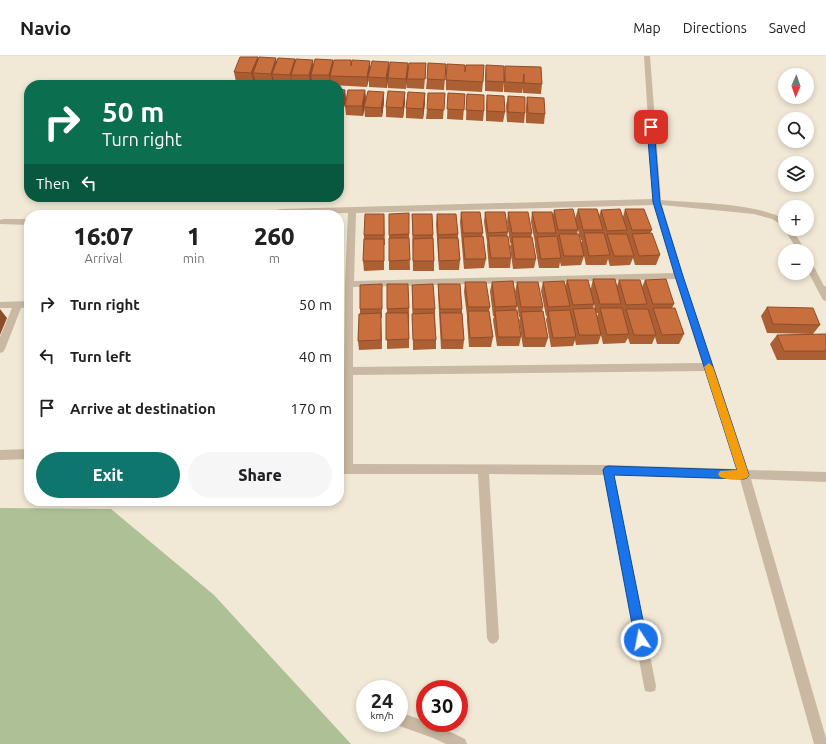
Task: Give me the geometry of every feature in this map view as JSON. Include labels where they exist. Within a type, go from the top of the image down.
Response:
[{"type":"street","points":[[647,56],[657,202],[679,276],[744,475],[821,744]]},
{"type":"street","points":[[344,211],[657,202],[754,211],[778,220]]},
{"type":"street","points":[[344,453],[349,371],[349,284],[352,211]]},
{"type":"street","points":[[3,222],[24,222]]},
{"type":"street","points":[[814,273],[824,289],[826,298]]},
{"type":"street","points":[[349,284],[679,276]]},
{"type":"street","points":[[0,349],[18,304]]},
{"type":"street","points":[[0,305],[24,304]]},
{"type":"street","points":[[349,371],[708,367]]},
{"type":"street","points":[[0,455],[24,454]]},
{"type":"street","points":[[344,469],[608,470],[826,477]]},
{"type":"street","points":[[483,470],[493,638]]},
{"type":"street","points":[[608,470],[650,686]]},
{"type":"street","points":[[408,722],[436,732],[460,744]]},
{"type":"green space","points":[[0,508],[111,509],[214,595],[351,744],[0,744]]},
{"type":"building","points":[[240,57],[258,57],[251,73],[234,72]]},
{"type":"building","points":[[259,57],[276,58],[271,74],[253,73]]},
{"type":"building","points":[[278,58],[295,59],[290,75],[272,74]]},
{"type":"building","points":[[296,59],[313,60],[309,75],[291,75]]},
{"type":"building","points":[[315,59],[333,60],[329,75],[311,75]]},
{"type":"building","points":[[334,60],[351,60],[351,66],[352,60],[370,61],[367,77],[330,76]]},
{"type":"building","points":[[372,61],[389,62],[386,78],[368,77]]},
{"type":"building","points":[[390,62],[408,63],[406,79],[388,78]]},
{"type":"building","points":[[409,63],[426,63],[425,79],[407,79]]},
{"type":"building","points":[[428,63],[446,64],[445,80],[427,79]]},
{"type":"building","points":[[447,64],[465,65],[465,72],[466,65],[484,65],[483,82],[446,80]]},
{"type":"building","points":[[486,65],[504,66],[504,82],[486,81]]},
{"type":"building","points":[[505,66],[541,67],[542,84],[524,83],[524,74],[523,83],[505,82]]},
{"type":"building","points":[[348,90],[365,90],[362,106],[345,106]]},
{"type":"building","points":[[368,91],[384,92],[381,108],[364,107]]},
{"type":"building","points":[[388,91],[405,92],[403,108],[386,107]]},
{"type":"building","points":[[408,92],[425,93],[423,109],[406,108]]},
{"type":"building","points":[[428,93],[445,93],[444,110],[427,109]]},
{"type":"building","points":[[448,93],[465,94],[464,110],[447,109]]},
{"type":"building","points":[[467,94],[484,95],[484,111],[466,110]]},
{"type":"building","points":[[487,95],[504,96],[505,112],[487,111]]},
{"type":"building","points":[[508,96],[525,97],[525,113],[508,112]]},
{"type":"building","points":[[527,97],[544,98],[545,114],[528,113]]},
{"type":"building","points":[[573,209],[578,230],[558,230],[554,210]]},
{"type":"building","points":[[578,209],[597,209],[603,230],[583,230]]},
{"type":"building","points":[[620,209],[627,230],[607,231],[601,210]]},
{"type":"building","points":[[625,209],[644,209],[652,230],[632,230]]},
{"type":"building","points":[[461,212],[480,212],[483,233],[463,233]]},
{"type":"building","points":[[485,212],[505,212],[508,232],[488,233]]},
{"type":"building","points":[[508,212],[528,212],[532,233],[512,233]]},
{"type":"building","points":[[532,212],[552,212],[556,233],[537,233]]},
{"type":"building","points":[[409,213],[409,234],[389,235],[389,214]]},
{"type":"building","points":[[365,214],[384,214],[384,235],[364,235]]},
{"type":"building","points":[[412,214],[432,214],[433,235],[413,235]]},
{"type":"building","points":[[437,214],[456,214],[458,234],[438,235]]},
{"type":"building","points":[[584,233],[604,233],[610,255],[589,256]]},
{"type":"building","points":[[652,233],[660,255],[639,256],[632,234]]},
{"type":"building","points":[[559,234],[579,234],[584,256],[564,256]]},
{"type":"building","points":[[607,234],[627,234],[634,256],[614,256]]},
{"type":"building","points":[[483,236],[486,259],[465,259],[463,237]]},
{"type":"building","points":[[488,236],[508,236],[511,258],[491,258]]},
{"type":"building","points":[[557,236],[561,258],[541,259],[537,237]]},
{"type":"building","points":[[512,237],[532,237],[536,259],[515,259]]},
{"type":"building","points":[[389,238],[409,238],[410,260],[389,261]]},
{"type":"building","points":[[433,238],[434,261],[413,261],[413,239]]},
{"type":"building","points":[[438,238],[458,238],[460,260],[439,261]]},
{"type":"building","points":[[364,239],[384,239],[384,261],[363,261]]},
{"type":"building","points":[[593,279],[615,279],[621,304],[600,304]]},
{"type":"building","points":[[666,279],[674,304],[653,304],[645,280]]},
{"type":"building","points":[[567,280],[588,280],[594,304],[573,305]]},
{"type":"building","points":[[619,280],[640,280],[647,304],[626,305]]},
{"type":"building","points":[[513,281],[517,306],[495,307],[492,282]]},
{"type":"building","points":[[564,281],[570,306],[548,307],[543,282]]},
{"type":"building","points":[[465,282],[486,282],[490,307],[468,307]]},
{"type":"building","points":[[517,282],[538,282],[543,307],[521,307]]},
{"type":"building","points":[[382,284],[382,309],[360,309],[360,285]]},
{"type":"building","points":[[387,284],[408,284],[409,308],[387,309]]},
{"type":"building","points":[[433,284],[435,309],[413,309],[412,285]]},
{"type":"building","points":[[438,284],[460,284],[462,309],[440,309]]},
{"type":"building","points":[[767,307],[813,308],[820,325],[773,324]]},
{"type":"building","points":[[595,308],[601,335],[579,335],[573,309]]},
{"type":"building","points":[[600,308],[622,308],[629,334],[607,335]]},
{"type":"building","points":[[653,308],[675,308],[684,334],[662,335]]},
{"type":"building","points":[[626,309],[648,309],[656,335],[634,335]]},
{"type":"building","points":[[517,310],[521,337],[498,337],[495,311]]},
{"type":"building","points":[[570,310],[576,337],[553,338],[548,311]]},
{"type":"building","points":[[468,311],[489,311],[493,337],[470,338]]},
{"type":"building","points":[[543,311],[548,338],[525,338],[521,312]]},
{"type":"building","points":[[381,313],[381,340],[358,341],[359,314]]},
{"type":"building","points":[[386,313],[408,313],[409,339],[386,340]]},
{"type":"building","points":[[434,313],[436,340],[413,340],[412,314]]},
{"type":"building","points":[[440,313],[462,313],[464,340],[442,340]]},
{"type":"building","points":[[826,334],[826,351],[784,351],[777,335]]},
{"type":"slow traffic","points":[[709,367],[744,475],[723,474]]},
{"type":"route","points":[[641,640],[608,470],[744,475],[708,367],[657,202],[651,127]]}]
